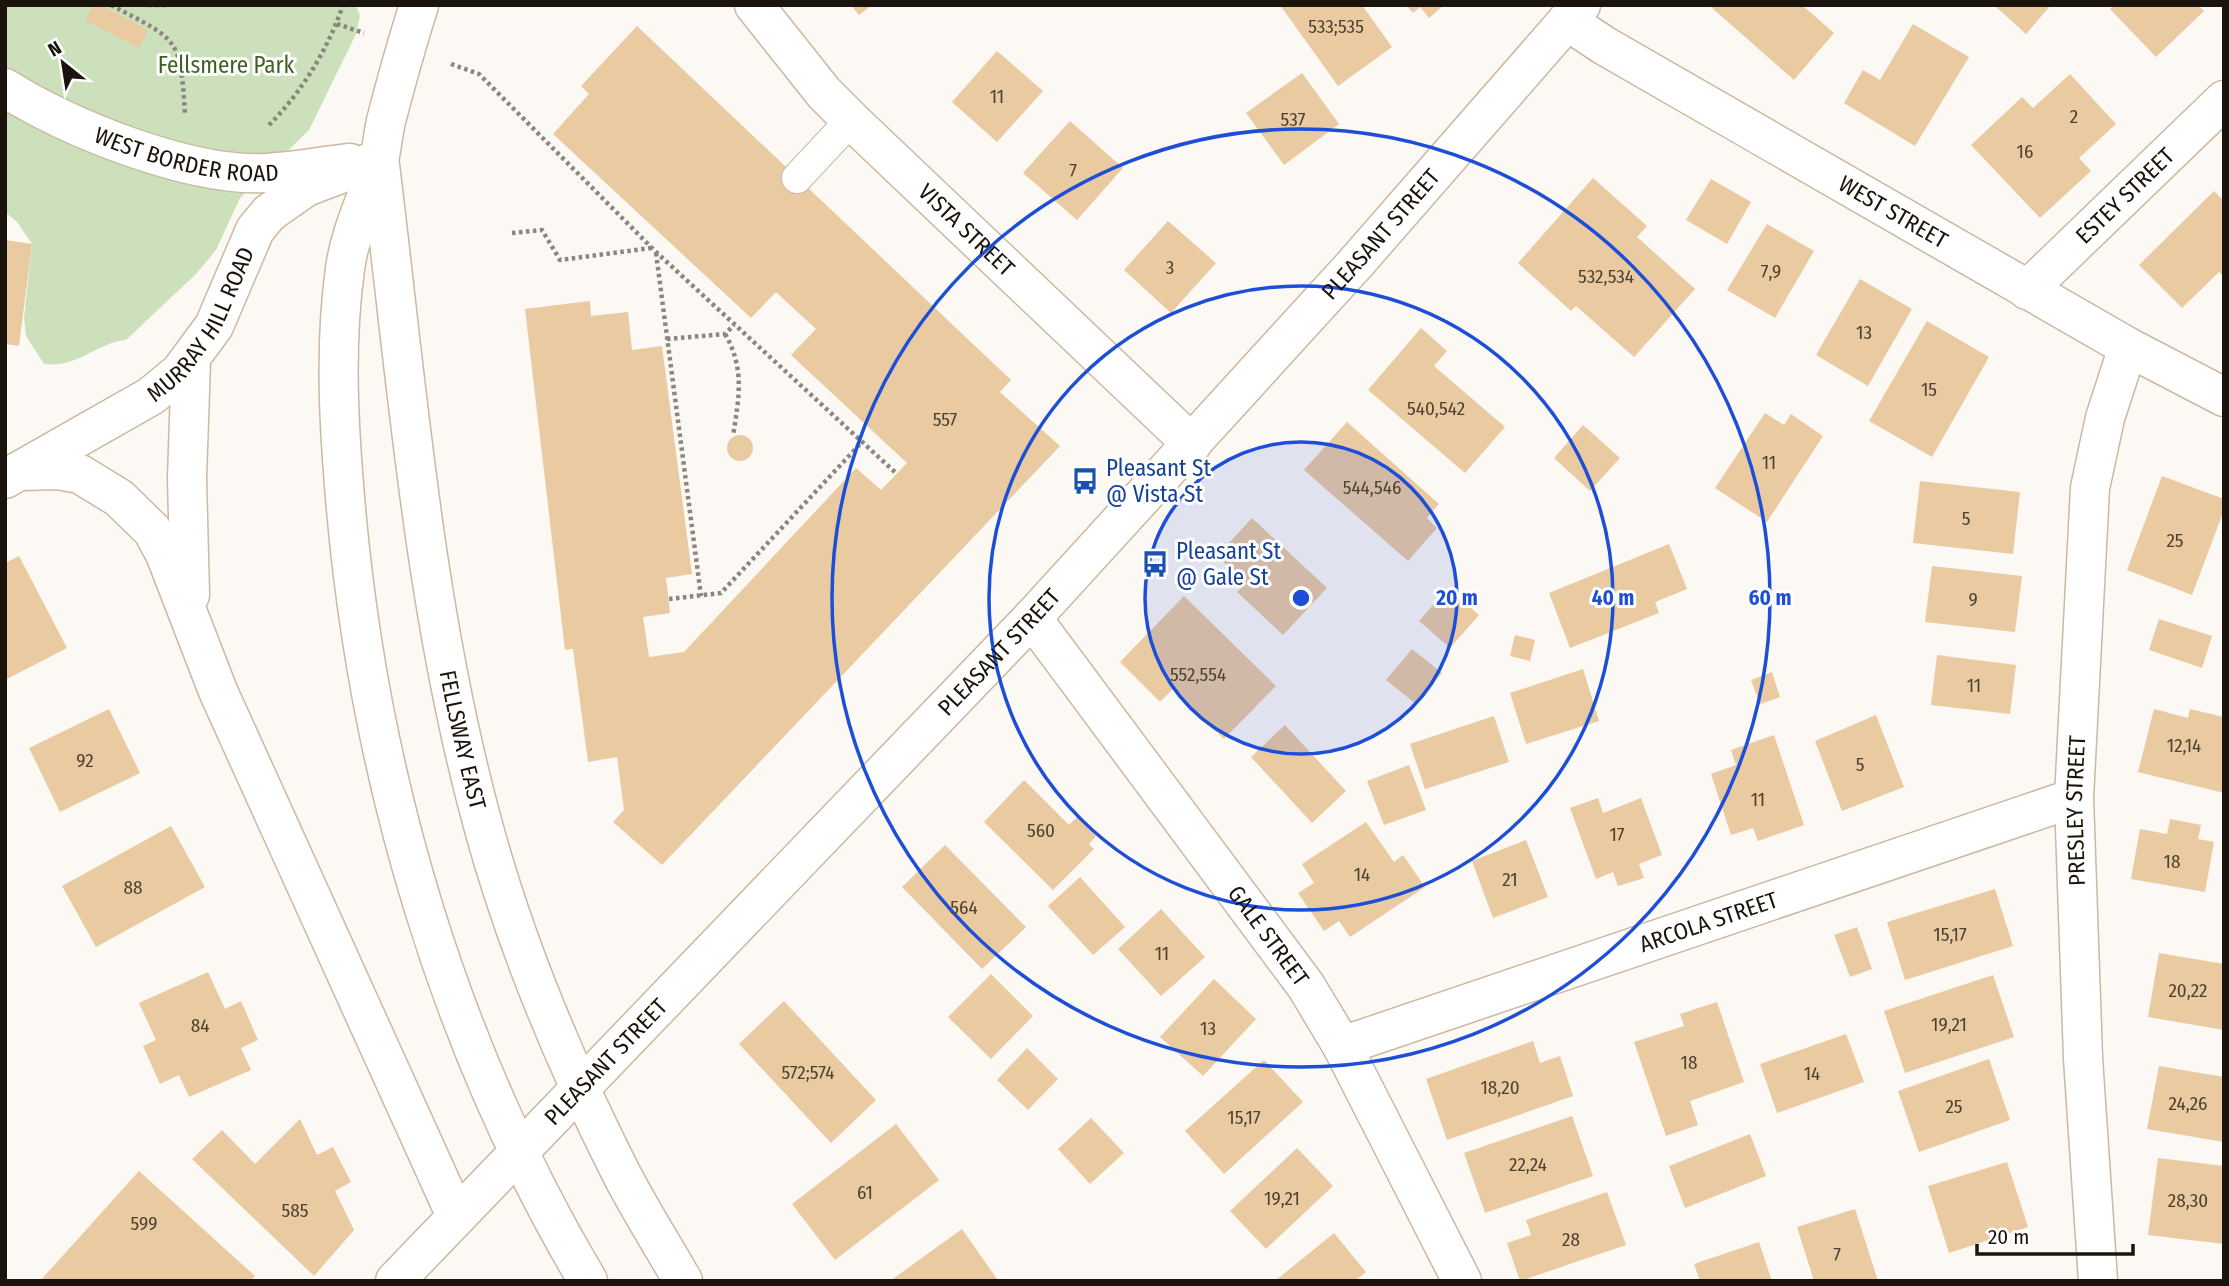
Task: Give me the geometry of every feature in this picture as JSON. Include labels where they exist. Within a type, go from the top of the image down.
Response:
[{"type":"street","name":"FELLSWAY EAST","points":[[419,5],[406,46],[379,159],[359,212],[345,265],[339,320],[338,393],[352,571],[381,731],[422,903],[458,1013],[517,1152],[588,1281]]},
{"type":"street","name":"VISTA STREET","points":[[754,5],[815,82],[851,120],[1192,444]]},
{"type":"street","name":"WEST STREET","points":[[1574,13],[2027,289],[2128,347],[2224,397]]},
{"type":"street","name":"PLEASANT STREET","points":[[395,1281],[1032,618],[1355,264],[1574,13]]},
{"type":"street","name":"WEST BORDER ROAD","points":[[5,88],[34,105],[133,148],[206,166],[262,173],[379,159]]},
{"type":"street","name":"ESTEY STREET","points":[[2027,289],[2224,100]]},
{"type":"street","name":"FELLSWAY EAST","points":[[379,159],[425,542],[466,756],[504,894],[580,1088],[619,1171],[683,1281]]},
{"type":"street","name":"MURRAY HILL ROAD","points":[[13,475],[151,396],[191,361],[214,326],[256,230],[269,213],[306,187],[379,159]]},
{"type":"street","name":"PRESLEY STREET","points":[[2091,1279],[2074,798],[2090,488],[2105,418],[2128,347]]},
{"type":"street","points":[[190,615],[187,478],[191,361]]},
{"type":"street","points":[[13,475],[58,470],[80,474],[119,498],[152,530],[190,615],[218,691],[456,1216]]},
{"type":"street","name":"GALE STREET","points":[[1032,618],[1306,985],[1342,1046],[1462,1281]]},
{"type":"street","name":"ARCOLA STREET","points":[[1342,1046],[2074,798]]},
{"type":"lane","points":[[796,178],[851,120]]},
{"type":"path","points":[[111,5],[166,34],[177,52],[206,166],[295,99],[337,24],[343,5]]},
{"type":"path","points":[[148,5],[169,5]]},
{"type":"path","points":[[406,46],[479,75],[654,250],[897,474]]},
{"type":"path","points":[[512,233],[542,230],[560,260],[654,250]]},
{"type":"path","points":[[654,250],[701,596]]},
{"type":"path","points":[[667,339],[725,334],[734,325]]},
{"type":"path","points":[[725,334],[737,359],[741,382],[733,436]]},
{"type":"path","points":[[669,599],[721,593],[862,442]]},
{"type":"green space","name":"Fellsmere Park","points":[[5,5],[356,5],[360,16],[356,34],[309,130],[240,198],[216,250],[196,274],[126,340],[56,364],[44,364],[26,336],[24,318],[32,244],[17,222],[5,212]]},
{"type":"building","points":[[93,5],[101,5],[148,30],[139,48],[85,20]]},
{"type":"building","points":[[851,5],[872,5],[859,15]]},
{"type":"building","points":[[1280,5],[1362,5],[1392,47],[1338,86]]},
{"type":"building","points":[[1406,5],[1444,5],[1429,18],[1420,7],[1413,13]]},
{"type":"building","points":[[1802,5],[1834,33],[1794,80],[1711,7]]},
{"type":"building","points":[[1994,5],[2051,5],[2026,34]]},
{"type":"building","points":[[2114,5],[2198,5],[2204,11],[2156,57],[2110,9]]},
{"type":"building","points":[[1913,24],[1969,57],[1915,146],[1844,103],[1863,70],[1880,80]]},
{"type":"building","points":[[637,26],[1011,380],[1000,392],[1060,446],[662,865],[613,822],[624,810],[617,757],[588,762],[573,649],[565,650],[525,309],[590,301],[591,316],[628,312],[632,350],[662,346],[692,574],[666,578],[670,613],[643,617],[649,657],[684,652],[856,468],[881,490],[907,463],[791,355],[816,329],[776,292],[751,318],[553,134],[589,94],[581,86]]},
{"type":"building","points":[[997,51],[1043,91],[997,142],[952,102]]},
{"type":"building","points":[[1302,73],[1339,124],[1284,165],[1246,113]]},
{"type":"building","points":[[2070,74],[2116,124],[2079,158],[2091,171],[2040,218],[1971,145],[2022,97],[2033,108]]},
{"type":"building","points":[[1070,121],[1123,168],[1077,220],[1023,173]]},
{"type":"building","points":[[1593,178],[1647,226],[1637,237],[1695,289],[1634,357],[1576,306],[1571,311],[1518,263]]},
{"type":"building","points":[[1711,179],[1751,202],[1727,244],[1686,220]]},
{"type":"building","points":[[2214,191],[2224,201],[2224,277],[2219,272],[2182,308],[2139,265]]},
{"type":"building","points":[[1168,221],[1216,263],[1171,313],[1124,270]]},
{"type":"building","points":[[1767,224],[1814,251],[1775,318],[1727,290]]},
{"type":"building","points":[[5,240],[32,244],[19,346],[5,344]]},
{"type":"building","points":[[1860,279],[1912,309],[1868,386],[1816,355]]},
{"type":"building","points":[[1927,321],[1989,357],[1932,457],[1869,421]]},
{"type":"building","points":[[1421,328],[1447,351],[1434,366],[1505,427],[1465,473],[1368,390]]},
{"type":"building","points":[[1765,413],[1784,425],[1791,414],[1823,436],[1767,522],[1715,488]]},
{"type":"building","points":[[1347,422],[1439,504],[1427,518],[1437,528],[1408,561],[1304,470]]},
{"type":"building","points":[[1583,425],[1620,458],[1590,491],[1554,458]]},
{"type":"building","points":[[740,435],[749,439],[753,448],[749,457],[740,461],[731,457],[727,448],[731,439]]},
{"type":"building","points":[[2162,476],[2224,499],[2224,510],[2192,595],[2127,570]]},
{"type":"building","points":[[1920,481],[2020,492],[2013,554],[1913,543]]},
{"type":"building","points":[[1252,518],[1327,588],[1283,635],[1237,592],[1246,583],[1217,556]]},
{"type":"building","points":[[1669,544],[1687,589],[1655,602],[1659,613],[1570,648],[1549,593]]},
{"type":"building","points":[[19,556],[67,648],[5,680],[5,563]]},
{"type":"building","points":[[1932,566],[2022,576],[2015,632],[1925,622]]},
{"type":"building","points":[[1448,588],[1479,615],[1450,648],[1419,621]]},
{"type":"building","points":[[1184,596],[1276,686],[1224,739],[1173,689],[1160,702],[1120,662]]},
{"type":"building","points":[[2159,619],[2212,636],[2202,668],[2149,650]]},
{"type":"building","points":[[1515,635],[1535,640],[1530,661],[1510,656]]},
{"type":"building","points":[[1412,649],[1442,673],[1416,704],[1386,680]]},
{"type":"building","points":[[1937,655],[2016,665],[2010,714],[1931,705]]},
{"type":"building","points":[[1583,669],[1599,721],[1526,744],[1510,693]]},
{"type":"building","points":[[1772,672],[1780,697],[1760,704],[1751,680]]},
{"type":"building","points":[[109,709],[140,773],[60,812],[29,748]]},
{"type":"building","points":[[2154,709],[2188,718],[2190,709],[2224,717],[2224,793],[2138,772]]},
{"type":"building","points":[[1876,715],[1904,787],[1842,811],[1815,741]]},
{"type":"building","points":[[1494,716],[1509,762],[1425,789],[1410,744]]},
{"type":"building","points":[[1285,725],[1346,791],[1312,823],[1251,757]]},
{"type":"building","points":[[1774,735],[1804,825],[1758,841],[1753,828],[1731,835],[1711,774],[1736,765],[1731,750]]},
{"type":"building","points":[[1409,765],[1426,810],[1384,825],[1367,781]]},
{"type":"building","points":[[1024,780],[1069,825],[1077,817],[1096,836],[1089,844],[1094,849],[1053,890],[984,822]]},
{"type":"building","points":[[1598,798],[1603,813],[1641,798],[1662,855],[1639,864],[1644,878],[1618,886],[1613,872],[1596,879],[1570,808]]},
{"type":"building","points":[[2170,819],[2201,825],[2198,839],[2214,842],[2205,892],[2131,879],[2140,829],[2167,834]]},
{"type":"building","points":[[1366,822],[1394,862],[1403,855],[1425,887],[1350,937],[1339,921],[1324,931],[1298,893],[1314,883],[1302,864]]},
{"type":"building","points":[[171,826],[205,887],[96,947],[62,886]]},
{"type":"building","points":[[1526,840],[1548,897],[1493,918],[1472,861]]},
{"type":"building","points":[[945,845],[1026,927],[982,969],[902,887]]},
{"type":"building","points":[[1080,877],[1125,927],[1093,955],[1048,906]]},
{"type":"building","points":[[1995,889],[2013,946],[1905,980],[1887,922]]},
{"type":"building","points":[[1161,909],[1205,957],[1161,996],[1118,949]]},
{"type":"building","points":[[1857,927],[1872,969],[1850,977],[1834,935]]},
{"type":"building","points":[[2159,953],[2224,964],[2224,1030],[2148,1017]]},
{"type":"building","points":[[208,972],[225,1009],[241,1001],[258,1040],[241,1048],[251,1070],[189,1097],[179,1075],[160,1084],[143,1046],[156,1040],[139,1003]]},
{"type":"building","points":[[991,974],[1033,1016],[991,1059],[948,1017]]},
{"type":"building","points":[[1993,975],[2014,1037],[1905,1073],[1884,1011]]},
{"type":"building","points":[[1214,979],[1256,1019],[1203,1076],[1160,1037]]},
{"type":"building","points":[[784,1001],[876,1100],[831,1143],[739,1044]]},
{"type":"building","points":[[1717,1002],[1744,1082],[1690,1101],[1698,1125],[1666,1136],[1634,1042],[1684,1026],[1680,1014]]},
{"type":"building","points":[[1846,1034],[1864,1082],[1777,1113],[1760,1064]]},
{"type":"building","points":[[1533,1041],[1540,1063],[1560,1056],[1573,1096],[1447,1140],[1426,1079]]},
{"type":"building","points":[[1027,1048],[1058,1079],[1028,1110],[997,1080]]},
{"type":"building","points":[[1989,1059],[2010,1120],[1919,1152],[1898,1091]]},
{"type":"building","points":[[1264,1060],[1303,1102],[1224,1174],[1185,1131]]},
{"type":"building","points":[[2159,1066],[2224,1077],[2224,1142],[2147,1129]]},
{"type":"building","points":[[1572,1116],[1593,1176],[1485,1213],[1464,1153]]},
{"type":"building","points":[[1091,1118],[1124,1153],[1090,1184],[1058,1149]]},
{"type":"building","points":[[300,1119],[317,1155],[333,1147],[351,1182],[335,1191],[354,1230],[314,1276],[192,1159],[222,1130],[255,1164]]},
{"type":"building","points":[[896,1124],[939,1180],[835,1260],[792,1204]]},
{"type":"building","points":[[1750,1134],[1766,1176],[1685,1208],[1669,1166]]},
{"type":"building","points":[[1297,1148],[1333,1186],[1266,1249],[1230,1211]]},
{"type":"building","points":[[2158,1158],[2224,1166],[2224,1244],[2148,1235]]},
{"type":"building","points":[[2007,1162],[2028,1227],[1949,1253],[1928,1186]]},
{"type":"building","points":[[139,1171],[255,1276],[250,1281],[40,1281]]},
{"type":"building","points":[[1607,1192],[1626,1245],[1520,1281],[1507,1243],[1531,1235],[1526,1220]]},
{"type":"building","points":[[1855,1209],[1878,1281],[1814,1281],[1797,1227]]},
{"type":"building","points":[[962,1229],[997,1279],[890,1281]]},
{"type":"building","points":[[1334,1233],[1366,1272],[1355,1281],[1275,1281]]},
{"type":"building","points":[[1759,1242],[1772,1281],[1700,1281],[1694,1264]]},
{"type":"place","name":"Pleasant St @ Vista St","points":[[1085,481]]},
{"type":"place","name":"Pleasant St @ Gale St","points":[[1155,564]]}]
